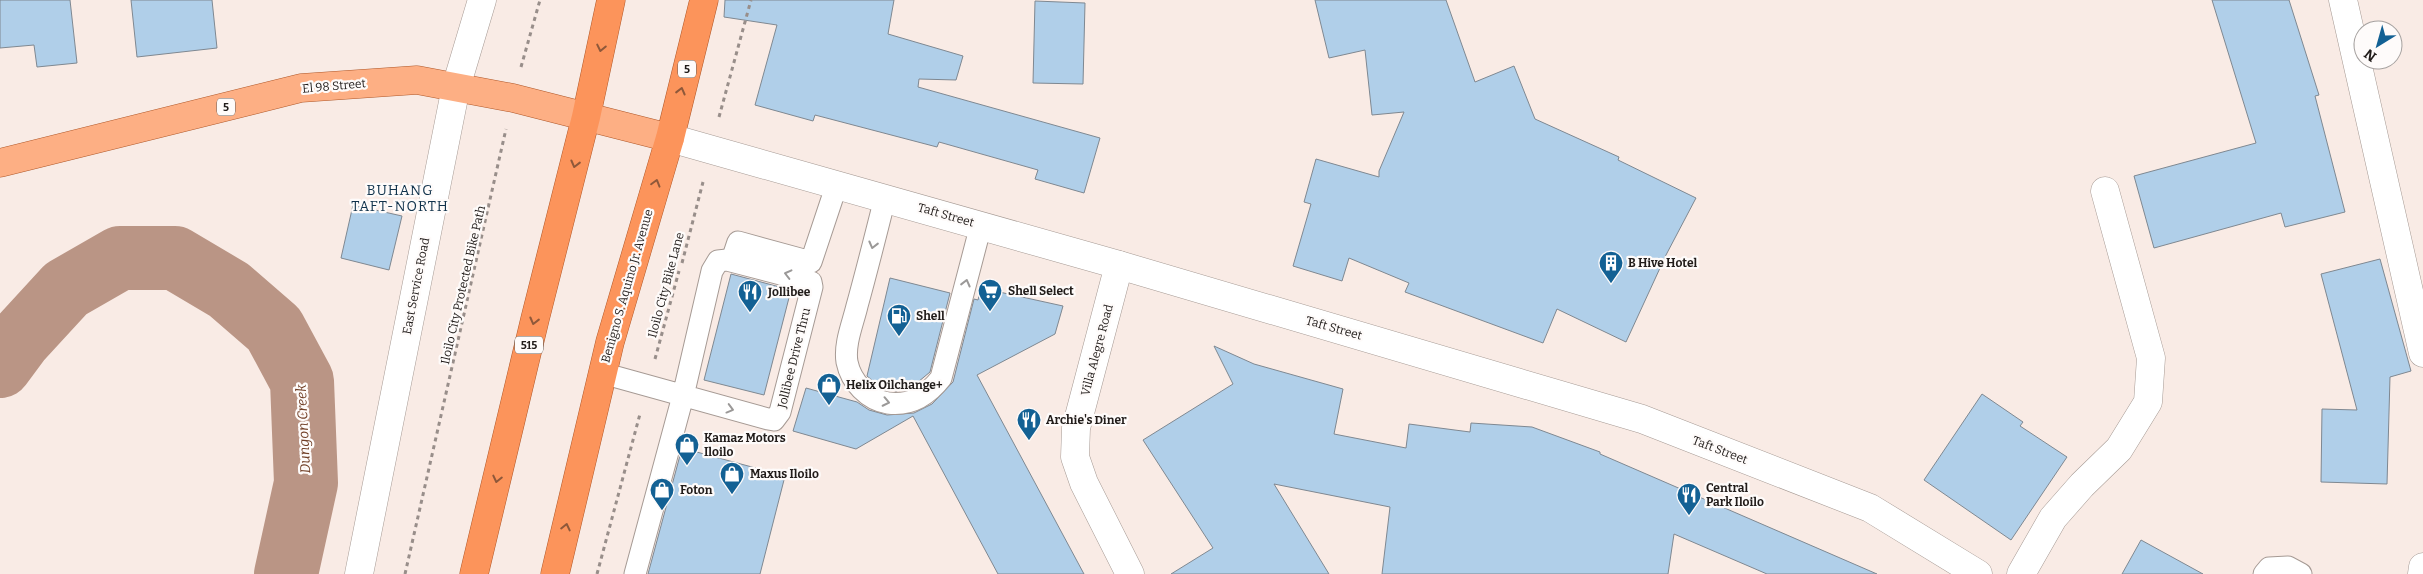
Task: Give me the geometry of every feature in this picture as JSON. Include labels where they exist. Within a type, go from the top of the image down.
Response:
[{"type":"highway","points":[[586,117],[611,0]]},
{"type":"highway","name":"Benigno S. Aquino Jr. Avenue","points":[[555,574],[602,373],[670,138],[704,0]]},
{"type":"highway","name":"515","points":[[474,574],[586,117]]},
{"type":"main road","name":"El 98 Street","points":[[0,163],[301,88],[417,80],[513,98],[670,138]]},
{"type":"street","name":"East Service Road","points":[[359,574],[456,86],[482,0]]},
{"type":"street","points":[[2343,0],[2423,353]]},
{"type":"street","name":"Taft Street","points":[[670,138],[981,225],[1642,419],[1870,508],[1978,574]]},
{"type":"street","points":[[2021,574],[2053,518],[2082,485],[2119,448],[2148,402],[2151,358],[2105,192]]},
{"type":"street","name":"Villa Alegre Road","points":[[1119,265],[1076,428],[1075,457],[1084,482],[1130,574]]},
{"type":"street","points":[[2422,574],[2423,567]]},
{"type":"lane","points":[[636,574],[683,396],[712,271],[718,261],[732,260],[738,242],[811,262],[836,184]]},
{"type":"lane","points":[[885,198],[846,350],[852,376],[859,387],[870,396],[882,402],[896,404],[915,400],[932,389],[941,378],[981,225]]},
{"type":"lane","name":"Jollibee Drive Thru","points":[[683,396],[768,419],[777,418],[780,412],[812,287],[811,282],[732,260]]},
{"type":"lane","points":[[602,373],[683,396]]},
{"type":"lane","points":[[2264,574],[2269,568],[2288,566],[2301,574]]},
{"type":"path","name":"Iloilo City Protected Bike Path","points":[[405,574],[513,98],[540,0]]},
{"type":"path","name":"Iloilo City Bike Lane","points":[[597,574],[741,31],[751,0]]},
{"type":"building","points":[[0,0],[70,0],[77,63],[37,67],[34,45],[0,48]]},
{"type":"building","points":[[131,0],[212,0],[217,48],[137,57]]},
{"type":"building","points":[[725,0],[894,0],[888,34],[963,56],[956,80],[919,79],[918,87],[1100,138],[1084,193],[1035,179],[1038,170],[939,142],[937,147],[815,115],[813,121],[755,105],[777,25],[724,17]]},
{"type":"building","points":[[1315,0],[1446,0],[1475,82],[1514,66],[1535,119],[1619,157],[1618,160],[1696,198],[1666,255],[1626,342],[1557,309],[1543,343],[1405,292],[1409,283],[1349,258],[1342,281],[1293,266],[1311,204],[1304,202],[1316,159],[1379,177],[1379,171],[1404,112],[1372,115],[1365,50],[1329,58]]},
{"type":"building","points":[[2212,0],[2289,0],[2319,95],[2315,96],[2345,212],[2285,227],[2281,213],[2154,248],[2134,176],[2256,143]]},
{"type":"building","points":[[1035,1],[1085,3],[1083,84],[1033,83]]},
{"type":"building","points":[[353,205],[402,216],[389,270],[341,258]]},
{"type":"building","points":[[2380,259],[2411,371],[2390,377],[2387,484],[2321,482],[2322,409],[2357,410],[2321,274]]},
{"type":"building","points":[[731,274],[791,290],[764,395],[704,380]]},
{"type":"building","name":"Shell","points":[[890,278],[950,293],[930,372],[912,387],[896,391],[880,387],[867,376]]},
{"type":"building","points":[[981,288],[1063,306],[1055,334],[977,375],[1084,574],[998,574],[913,416],[856,449],[793,431],[806,388],[857,402],[869,410],[887,415],[914,413],[932,404],[953,382],[974,299],[978,300]]},
{"type":"building","points":[[1214,346],[1254,364],[1343,389],[1334,434],[1406,448],[1409,424],[1470,432],[1471,423],[1532,427],[1600,452],[1600,454],[1877,574],[1767,574],[1674,534],[1668,574],[1382,574],[1390,507],[1274,484],[1329,574],[1171,574],[1213,548],[1143,440],[1233,384]]},
{"type":"building","points":[[1982,394],[2023,422],[2020,426],[2067,457],[2011,540],[1924,480]]},
{"type":"building","points":[[682,448],[785,476],[760,574],[648,574]]},
{"type":"building","points":[[2141,540],[2203,574],[2122,574]]},
{"type":"waterway","name":"Dungon Creek","points":[[0,366],[20,339],[66,289],[120,258],[175,258],[229,290],[274,329],[302,381],[306,483],[286,574]]},
{"type":"place","name":"B Hive Hotel","points":[[1611,284]]},
{"type":"place","name":"Shell Select","points":[[990,312]]},
{"type":"place","name":"Jollibee","points":[[750,313]]},
{"type":"place","name":"Shell","points":[[899,337]]},
{"type":"place","name":"Helix Oilchange+","points":[[829,406]]},
{"type":"place","name":"Archie's Diner","points":[[1029,441]]},
{"type":"place","name":"Kamaz Motors Iloilo","points":[[687,466]]},
{"type":"place","name":"Maxus Iloilo","points":[[732,495]]},
{"type":"place","name":"Foton","points":[[662,511]]},
{"type":"place","name":"Central Park Iloilo","points":[[1689,516]]},
{"type":"district","name":"BUHANG TAFT-NORTH","points":[[400,198]]}]
